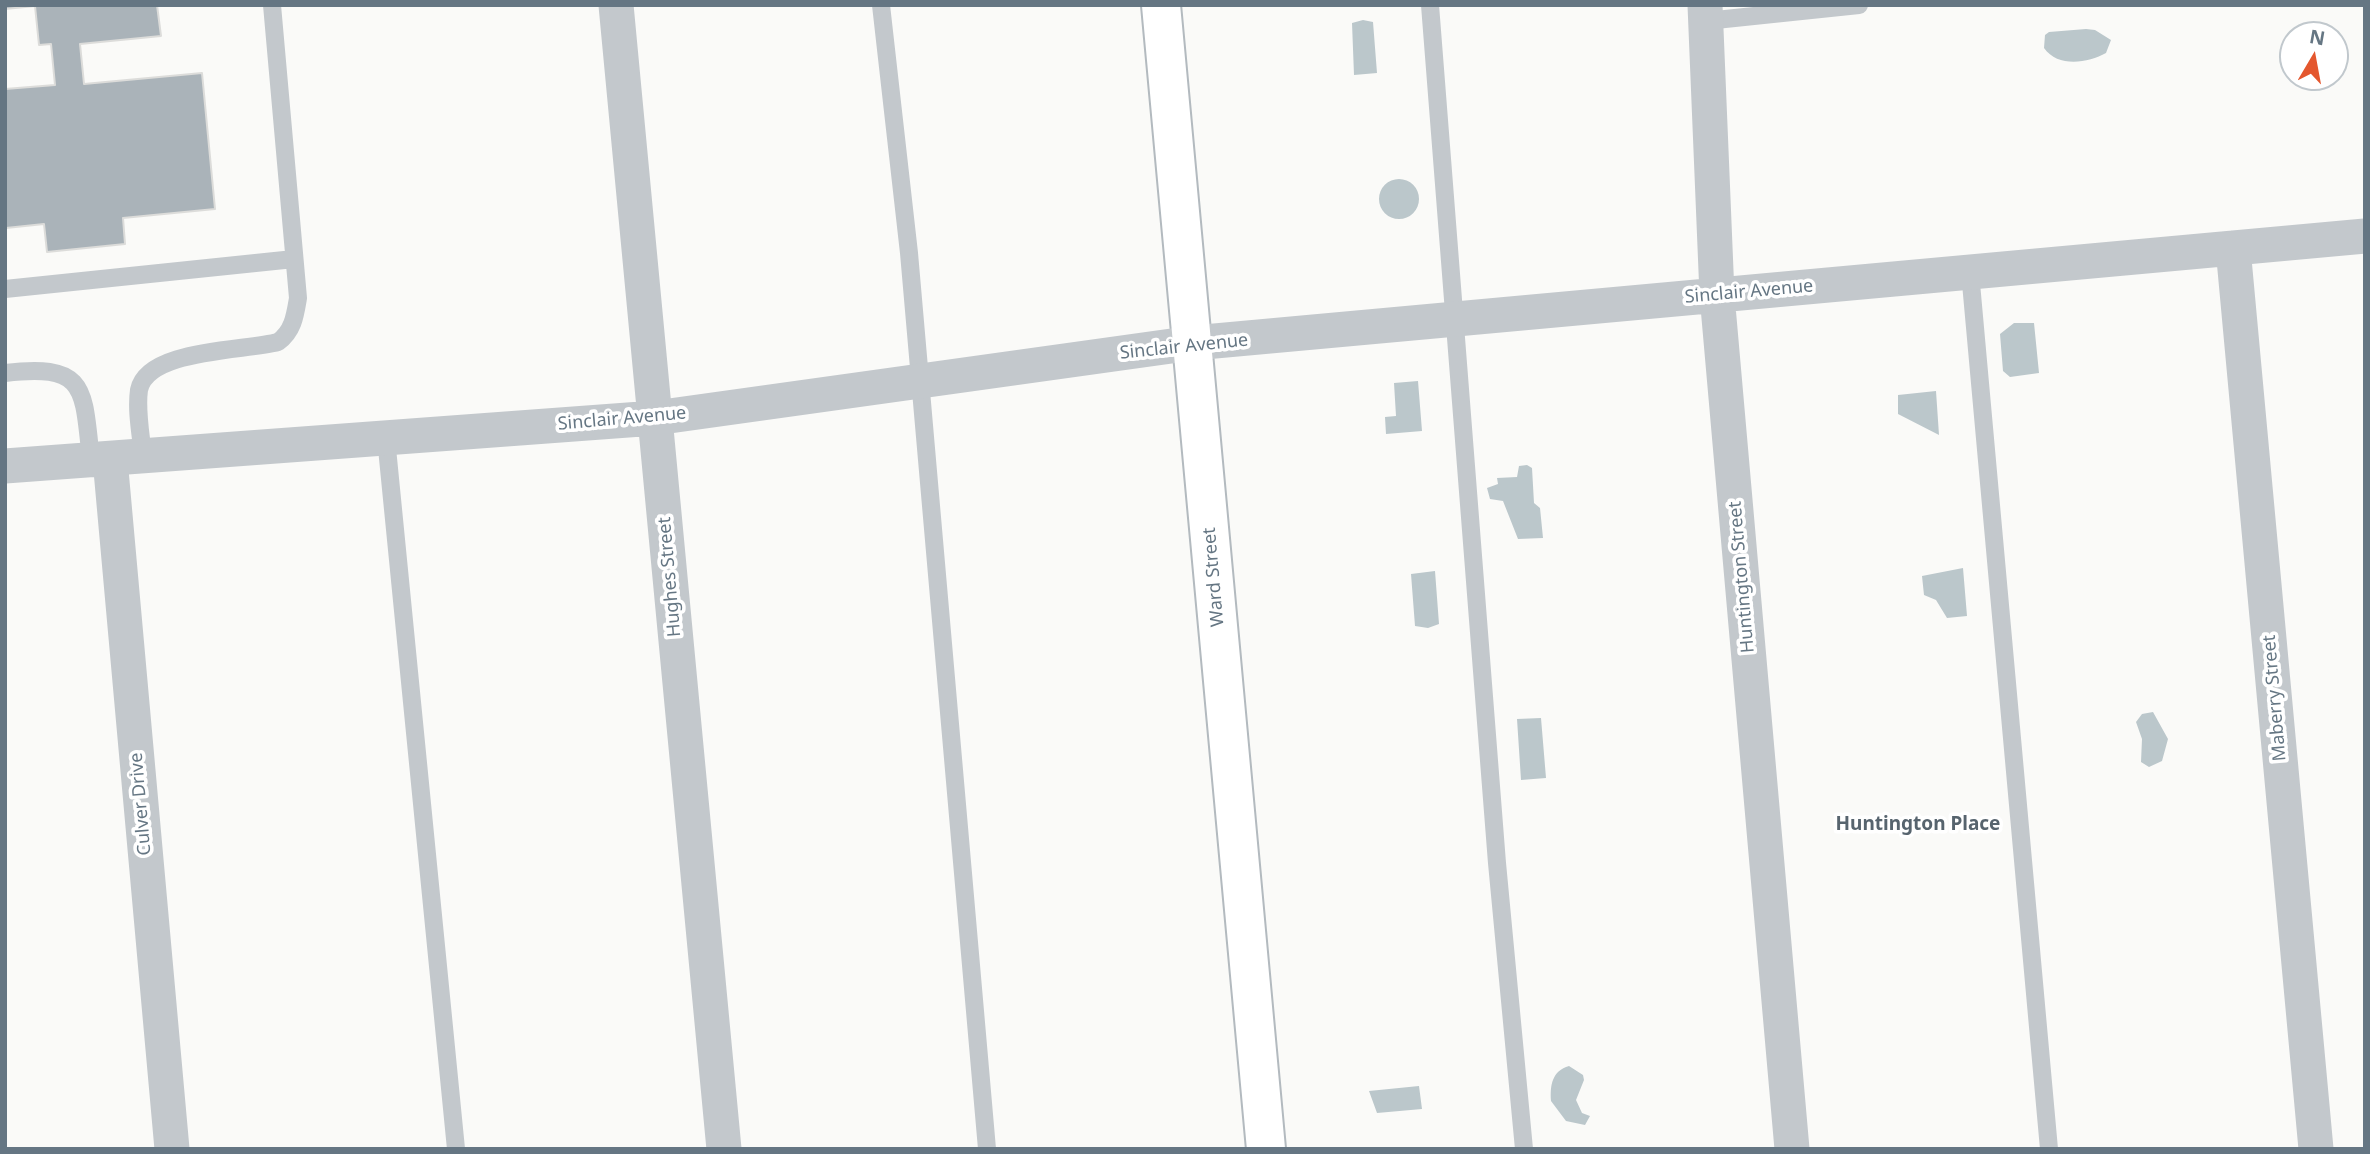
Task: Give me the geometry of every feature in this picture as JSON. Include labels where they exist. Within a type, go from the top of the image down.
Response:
[{"type":"street","name":"Hughes Street","points":[[616,5],[724,1149]]},
{"type":"street","name":"Ward Street","points":[[1161,5],[1266,1149]]},
{"type":"street","name":"Huntington Street","points":[[1705,13],[1717,295],[1792,1149]]},
{"type":"street","name":"Sinclair Avenue","points":[[5,466],[655,418],[1192,343],[2365,236]]},
{"type":"street","name":"Maberry Street","points":[[2234,248],[2316,1149]]},
{"type":"street","name":"Culver Drive","points":[[115,458],[172,1149]]},
{"type":"lane","points":[[115,458],[139,387],[161,363],[187,356],[258,348],[278,342],[287,335],[294,321],[298,298],[272,5]]},
{"type":"lane","points":[[881,5],[909,253],[918,382],[988,1149]]},
{"type":"lane","points":[[1430,5],[1497,863],[1524,1149]]},
{"type":"lane","points":[[1705,13],[1859,5]]},
{"type":"lane","points":[[5,289],[294,259]]},
{"type":"lane","points":[[1970,272],[2049,1149]]},
{"type":"lane","points":[[5,373],[36,369],[62,372],[78,386],[115,458]]},
{"type":"lane","points":[[386,438],[456,1149]]},
{"type":"shaded area","points":[[1363,20],[1373,22],[1377,73],[1354,75],[1352,23]]},
{"type":"shaded area","points":[[2095,30],[2111,40],[2106,53],[2074,62],[2057,59],[2044,48],[2045,35],[2049,32]]},
{"type":"shaded area","points":[[1399,179],[1407,180],[1413,185],[1418,191],[1418,207],[1413,213],[1407,218],[1399,219],[1391,218],[1385,213],[1380,207],[1379,199],[1380,191],[1385,185],[1391,180]]},
{"type":"shaded area","points":[[2014,323],[2034,323],[2039,373],[2010,377],[2003,371],[2000,334]]},
{"type":"shaded area","points":[[1418,381],[1422,431],[1386,434],[1385,417],[1396,416],[1394,383]]},
{"type":"shaded area","points":[[1936,391],[1939,435],[1898,414],[1898,395]]},
{"type":"shaded area","points":[[1527,465],[1532,468],[1534,503],[1540,508],[1543,538],[1518,539],[1503,501],[1490,499],[1487,488],[1498,484],[1497,478],[1517,477],[1519,466]]},
{"type":"shaded area","points":[[1963,568],[1967,616],[1947,618],[1936,600],[1924,595],[1922,576]]},
{"type":"shaded area","points":[[1435,571],[1439,624],[1428,628],[1415,626],[1411,574]]},
{"type":"shaded area","points":[[2153,712],[2168,739],[2162,761],[2149,767],[2141,762],[2142,739],[2136,722],[2142,714]]},
{"type":"shaded area","points":[[1541,718],[1546,778],[1521,780],[1517,719]]},
{"type":"shaded area","points":[[1569,1066],[1583,1075],[1584,1080],[1576,1100],[1582,1113],[1590,1116],[1585,1125],[1566,1121],[1551,1101],[1553,1079],[1559,1071]]},
{"type":"shaded area","points":[[1419,1086],[1422,1109],[1377,1113],[1369,1091]]},
{"type":"building","points":[[5,5],[157,5],[161,36],[80,44],[84,84],[202,73],[215,209],[123,218],[125,244],[47,252],[44,224],[6,228],[5,89],[55,85],[51,44],[39,45],[35,6],[5,9]]},
{"type":"district","name":"Huntington Place","points":[[1918,825]]}]
